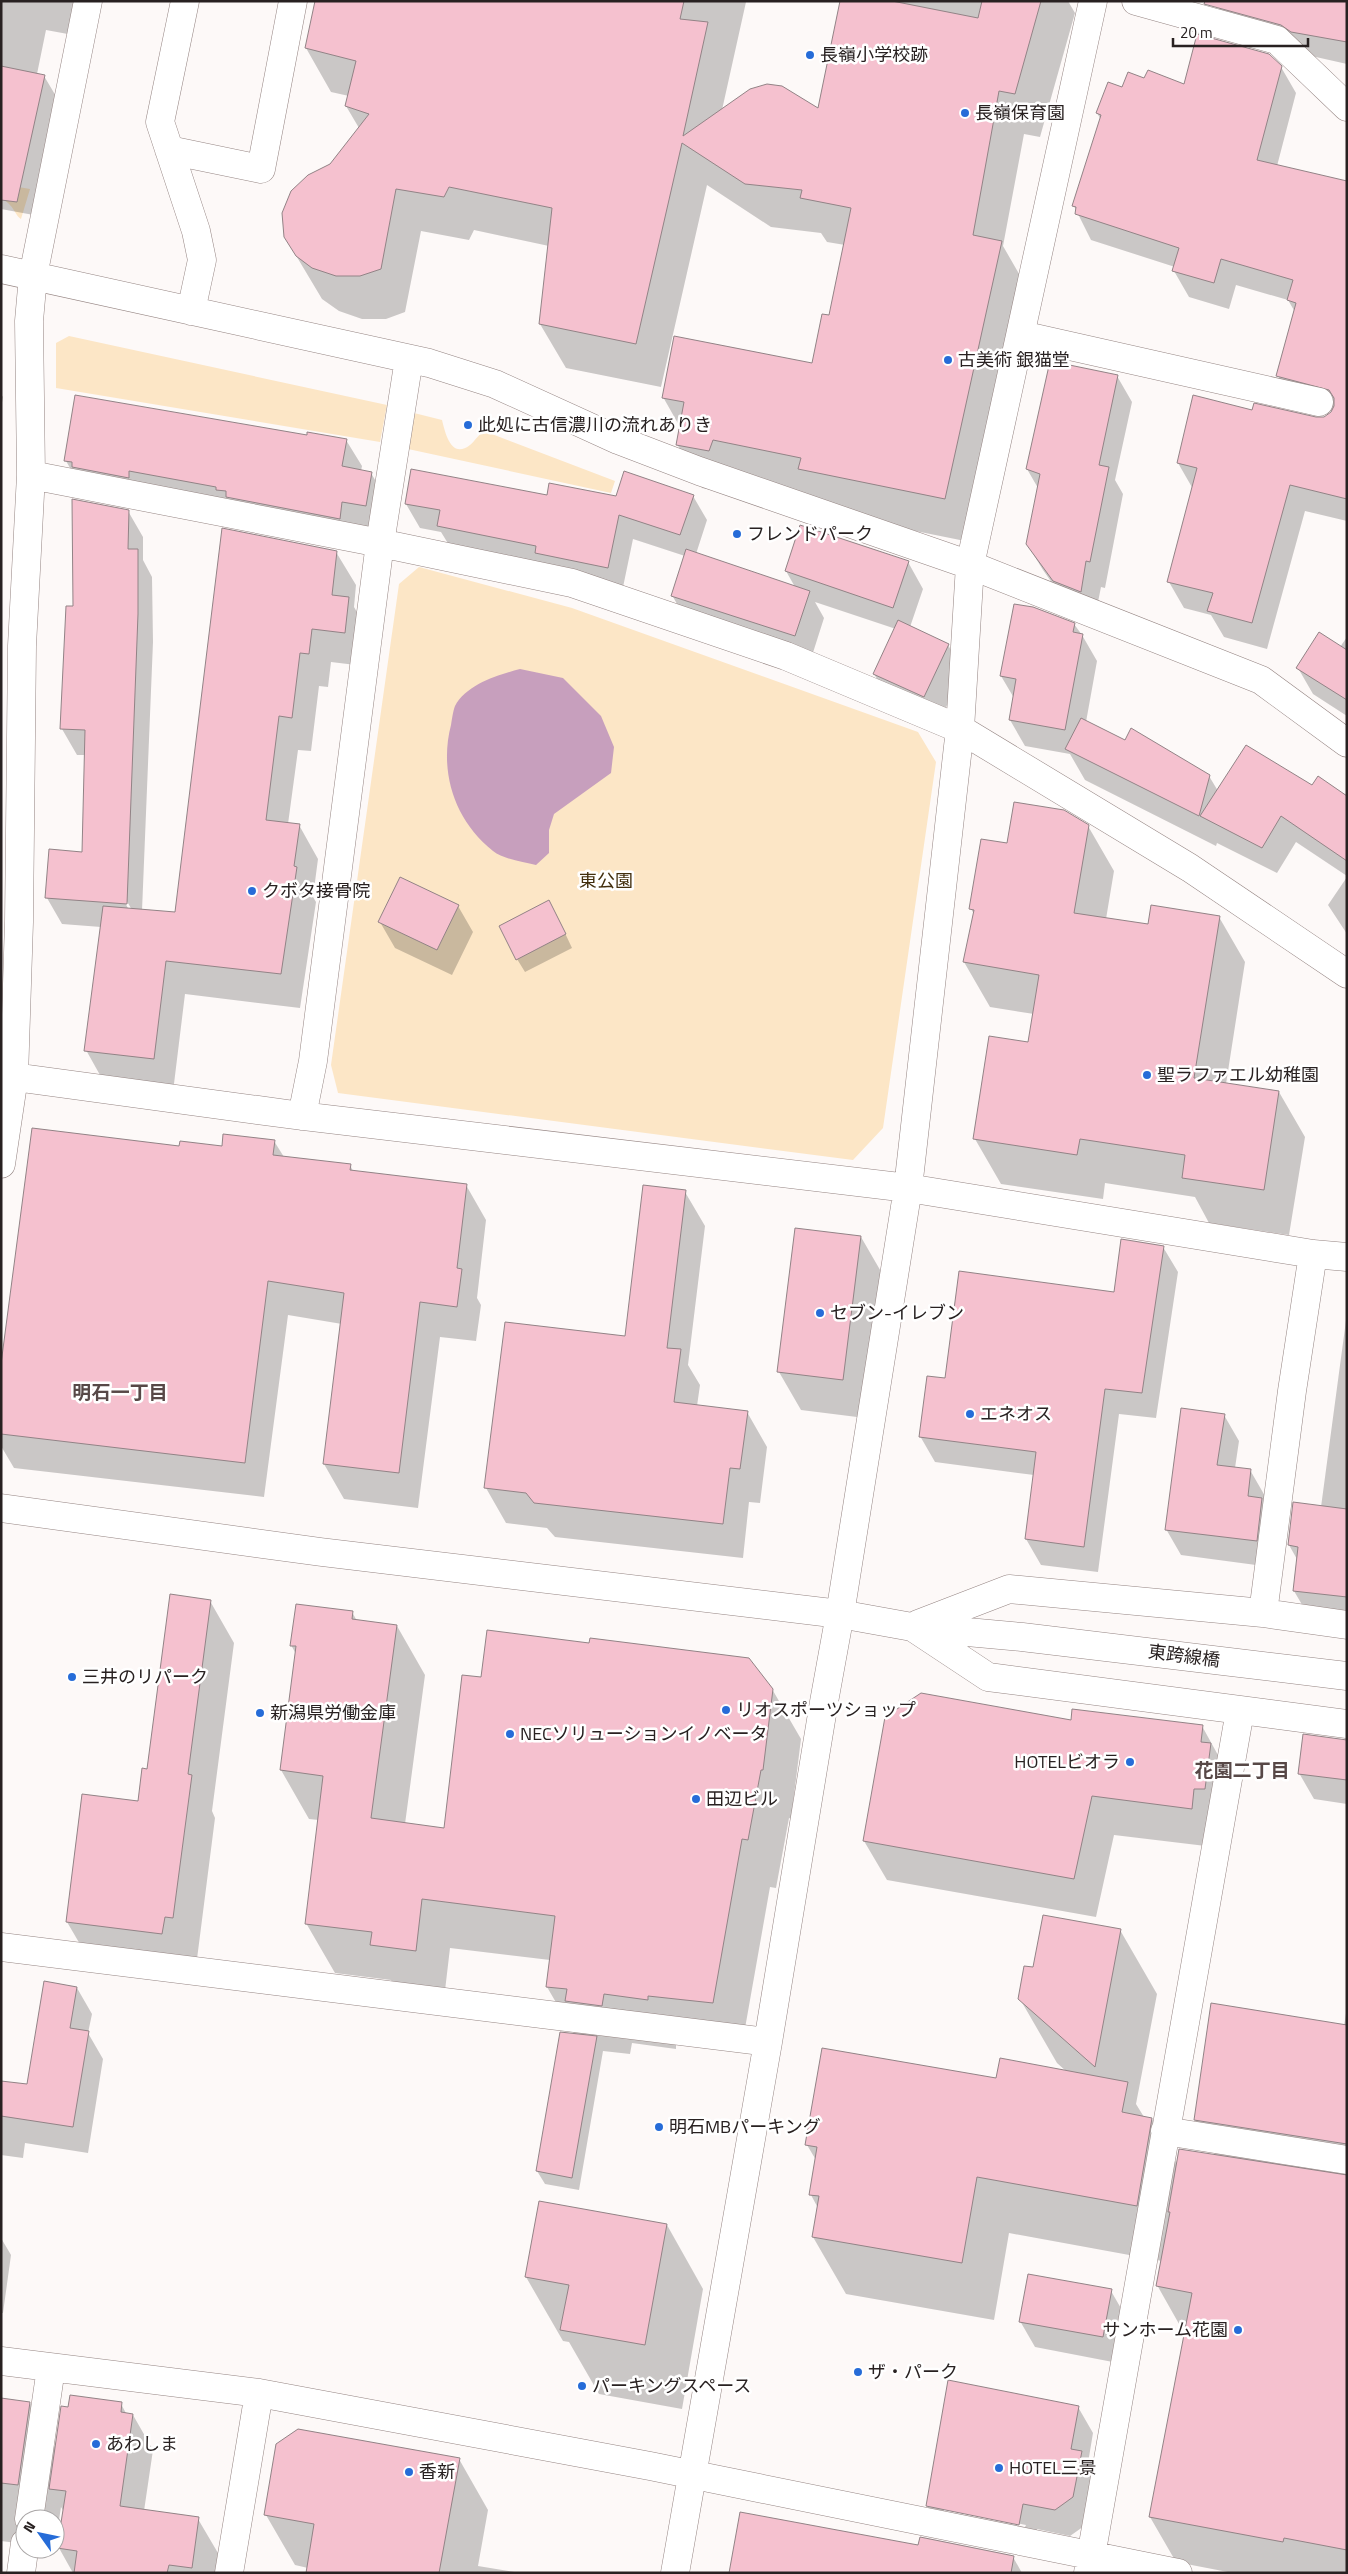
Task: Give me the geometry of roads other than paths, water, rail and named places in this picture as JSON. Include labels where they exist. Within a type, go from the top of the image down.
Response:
[{"type":"street","points":[[1,1164],[14,1077],[19,922],[22,646],[31,475],[29,321],[33,276],[88,1]]},
{"type":"street","points":[[185,1],[160,122],[196,231],[202,260],[191,311]]},
{"type":"street","points":[[169,150],[261,169],[293,1]]},
{"type":"street","points":[[675,2573],[768,2042],[840,1614],[908,1188],[960,729],[970,565],[1093,1]]},
{"type":"street","points":[[1136,1],[1277,40],[1347,107]]},
{"type":"street","points":[[1,269],[429,363],[495,384],[618,440],[699,471],[970,565],[1261,680],[1347,743]]},
{"type":"street","points":[[1021,335],[1319,402]]},
{"type":"street","points":[[302,1116],[313,1061],[380,543],[409,359]]},
{"type":"street","points":[[31,475],[380,543],[572,583],[786,656],[960,729],[1190,868],[1347,974]]},
{"type":"street","points":[[14,1077],[302,1116],[908,1188],[1313,1254],[1347,1257]]},
{"type":"street","points":[[1263,1613],[1292,1391],[1313,1254]]},
{"type":"street","name":"東跨線橋","points":[[1,1508],[331,1553],[840,1614],[912,1627],[1022,1637],[1347,1676]]},
{"type":"street","points":[[912,1627],[1009,1589],[1263,1613],[1347,1625]]},
{"type":"street","points":[[912,1627],[988,1677],[1347,1724]]},
{"type":"street","points":[[1089,2565],[1240,1711]]},
{"type":"street","points":[[1,1948],[768,2042]]},
{"type":"street","points":[[1165,2131],[1347,2160]]},
{"type":"street","points":[[1,2361],[259,2393],[692,2475],[1089,2565],[1178,2573]]},
{"type":"street","points":[[30,2509],[51,2368]]},
{"type":"street","points":[[229,2573],[259,2393]]},
{"type":"street","points":[[20,2573],[22,2559]]},
{"type":"place","name":"長嶺小学校跡","points":[[810,55]]},
{"type":"place","name":"長嶺保育園","points":[[965,113]]},
{"type":"place","name":"古美術 銀猫堂","points":[[948,360]]},
{"type":"place","name":"此処に古信濃川の流れありき","points":[[468,425]]},
{"type":"place","name":"フレンドパーク","points":[[737,534]]},
{"type":"place","name":"クボタ接骨院","points":[[252,891]]},
{"type":"place","name":"聖ラファエル幼稚園","points":[[1147,1075]]},
{"type":"place","name":"セブン-イレブン","points":[[820,1313]]},
{"type":"place","name":"エネオス","points":[[970,1414]]},
{"type":"place","name":"三井のリパーク","points":[[72,1677]]},
{"type":"place","name":"リオスポーツショップ","points":[[726,1710]]},
{"type":"place","name":"新潟県労働金庫","points":[[260,1713]]},
{"type":"place","name":"NECソリューションイノベータ","points":[[510,1734]]},
{"type":"place","name":"HOTELビオラ","points":[[1130,1762]]},
{"type":"place","name":"田辺ビル","points":[[696,1799]]},
{"type":"place","name":"明石MBパーキング","points":[[659,2127]]},
{"type":"place","name":"サンホーム花園","points":[[1238,2330]]},
{"type":"place","name":"ザ・パーク","points":[[858,2372]]},
{"type":"place","name":"パーキングスペース","points":[[582,2386]]},
{"type":"place","name":"あわしま","points":[[96,2444]]},
{"type":"place","name":"HOTEL三景","points":[[999,2468]]},
{"type":"place","name":"香新","points":[[409,2472]]},
{"type":"district","name":"明石一丁目","points":[[120,1392]]},
{"type":"district","name":"花園二丁目","points":[[1242,1770]]},
{"type":"park label","name":"東公園","points":[[606,881]]}]
